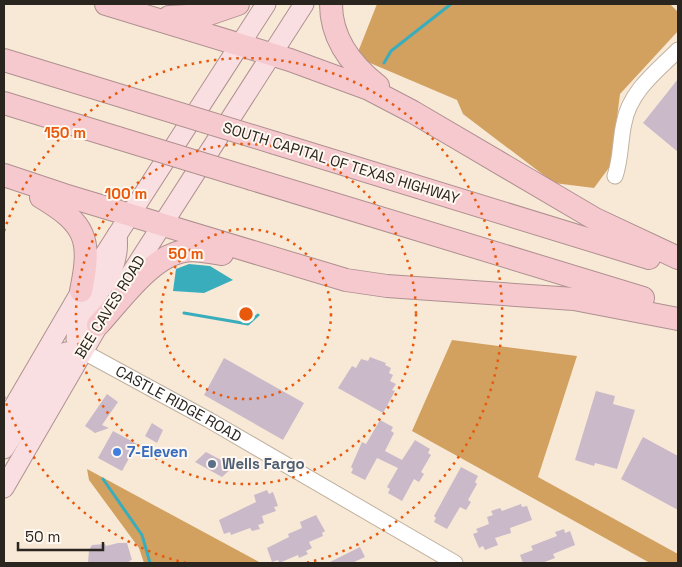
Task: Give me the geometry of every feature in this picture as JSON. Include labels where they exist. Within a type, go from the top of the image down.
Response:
[{"type":"highway","points":[[106,4],[272,54],[347,80],[406,108],[595,218],[678,258]]},
{"type":"highway","points":[[140,14],[195,17],[216,13],[238,4]]},
{"type":"highway","points":[[332,4],[335,28],[350,60],[367,78],[406,108]]},
{"type":"highway","name":"SOUTH CAPITAL OF TEXAS HIGHWAY","points":[[4,60],[678,267]]},
{"type":"highway","points":[[4,103],[678,309]]},
{"type":"highway","points":[[5,175],[326,275],[373,284],[574,299],[678,319]]},
{"type":"highway","points":[[5,175],[63,210],[79,228],[87,256],[81,291]]},
{"type":"highway","points":[[98,325],[154,266],[173,254],[198,250],[286,263]]},
{"type":"main road","points":[[4,423],[81,291],[266,4]]},
{"type":"main road","name":"BEE CAVES ROAD","points":[[4,488],[98,325],[304,4]]},
{"type":"main road","points":[[4,449],[23,420],[58,358],[66,352],[82,351],[76,339],[77,328],[113,270],[118,255],[117,235]]},
{"type":"street","points":[[615,176],[624,123],[630,102],[639,89],[678,50]]},
{"type":"street","name":"CASTLE RIDGE ROAD","points":[[82,351],[209,420],[455,563]]},
{"type":"shaded area","points":[[377,4],[670,4],[678,12],[678,31],[620,94],[611,165],[594,188],[554,183],[463,114],[457,100],[356,57]]},
{"type":"shaded area","points":[[452,340],[577,356],[538,477],[678,554],[678,563],[650,563],[412,431]]},
{"type":"shaded area","points":[[87,469],[261,563],[144,563],[139,548],[89,480]]},
{"type":"water","points":[[189,264],[210,266],[233,280],[204,293],[173,291],[176,269]]},
{"type":"building","points":[[678,79],[678,152],[643,123]]},
{"type":"building","points":[[370,357],[386,363],[385,365],[391,368],[389,373],[393,375],[390,381],[396,384],[392,390],[395,391],[383,413],[338,388],[352,366],[356,368],[361,359],[368,361]]},
{"type":"building","points":[[224,358],[304,403],[283,440],[204,395]]},
{"type":"building","points":[[596,391],[615,396],[613,404],[635,410],[617,469],[595,463],[594,466],[575,460]]},
{"type":"building","name":"7-Eleven","points":[[107,394],[118,402],[102,425],[109,428],[95,433],[85,426]]},
{"type":"building","points":[[380,420],[393,427],[391,431],[394,433],[385,451],[402,460],[415,440],[430,449],[428,453],[431,455],[421,472],[424,474],[419,482],[414,479],[402,501],[388,493],[390,489],[387,487],[398,468],[377,458],[365,480],[351,473],[353,469],[351,467],[362,442],[366,444]]},
{"type":"building","points":[[152,423],[163,430],[157,443],[145,436]]},
{"type":"building","name":"7-Eleven","points":[[113,431],[137,444],[122,471],[98,458]]},
{"type":"building","points":[[643,437],[678,456],[678,510],[621,479]]},
{"type":"building","name":"Wells Fargo","points":[[206,452],[233,467],[222,477],[195,462]]},
{"type":"building","points":[[461,467],[478,476],[475,482],[477,484],[468,500],[471,502],[466,510],[460,507],[447,529],[434,522],[436,518],[434,516]]},
{"type":"building","points":[[267,490],[269,494],[273,492],[278,506],[274,507],[276,511],[262,516],[264,523],[258,525],[260,529],[252,531],[250,528],[231,535],[230,532],[224,534],[219,520],[256,502],[254,495]]},
{"type":"building","points":[[521,504],[522,507],[527,506],[532,520],[510,528],[511,533],[495,538],[498,545],[485,550],[483,546],[479,548],[473,534],[478,532],[476,529],[489,524],[487,517],[493,515],[491,511],[500,508],[502,511]]},
{"type":"building","points":[[316,515],[325,531],[322,533],[323,536],[309,542],[312,548],[306,551],[308,554],[299,558],[298,555],[279,563],[278,560],[272,562],[267,548],[289,537],[288,534],[302,528],[300,522]]},
{"type":"building","points":[[564,529],[565,533],[570,531],[575,545],[553,554],[555,558],[542,563],[523,563],[520,555],[533,550],[531,546],[557,536],[555,532]]},
{"type":"building","points":[[127,543],[132,560],[129,561],[130,563],[88,563],[89,550],[92,545],[105,544],[106,546]]},
{"type":"building","points":[[360,547],[365,557],[352,563],[328,563]]},
{"type":"waterway","points":[[384,63],[391,51],[451,4]]},
{"type":"waterway","points":[[184,313],[248,324],[258,315]]},
{"type":"waterway","points":[[103,479],[142,535],[150,563]]},
{"type":"place","name":"7-Eleven","points":[[117,452]]},
{"type":"place","name":"Wells Fargo","points":[[212,464]]}]
